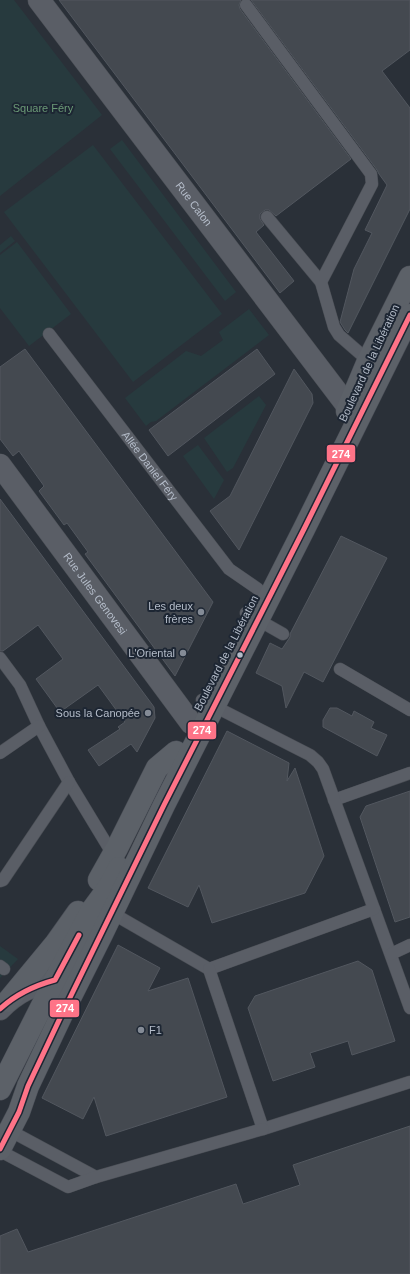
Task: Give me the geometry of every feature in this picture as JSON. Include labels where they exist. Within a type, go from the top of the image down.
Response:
[{"type":"main road","name":"Boulevard de la Libération","points":[[3,1132],[19,1112],[28,1086],[164,805],[209,703],[375,365],[410,276]]},
{"type":"main road","name":"Boulevard de la Libération","points":[[252,616],[258,589],[349,408],[375,365],[410,315]]},
{"type":"main road","name":"Boulevard de la Libération","points":[[0,1089],[92,910],[109,887],[116,861],[191,723],[209,703]]},
{"type":"main road","points":[[4,1005],[73,919],[103,875],[116,861]]},
{"type":"main road","points":[[3,1132],[40,1035],[62,991],[55,980]]},
{"type":"street","name":"Rue Calon","points":[[39,0],[349,408]]},
{"type":"street","name":"Rue Jules Genovesi","points":[[0,465],[191,723]]},
{"type":"street","points":[[4,1005],[32,986],[55,980]]},
{"type":"lane","points":[[246,5],[371,174],[372,184],[321,282]]},
{"type":"lane","points":[[267,217],[321,282],[334,327],[339,335],[375,365]]},
{"type":"lane","name":"Allée Daniel Féry","points":[[49,334],[229,569],[258,589]]},
{"type":"lane","points":[[252,616],[283,634]]},
{"type":"lane","points":[[0,658],[20,685],[39,726],[69,782],[116,861]]},
{"type":"lane","points":[[340,669],[410,710]]},
{"type":"lane","points":[[209,703],[310,754],[323,769],[410,1008]]},
{"type":"lane","points":[[0,753],[39,726]]},
{"type":"lane","points":[[334,800],[410,773]]},
{"type":"lane","points":[[0,881],[3,880],[69,782]]},
{"type":"lane","points":[[209,969],[374,909]]},
{"type":"lane","points":[[112,913],[209,969],[263,1129]]},
{"type":"lane","points":[[391,954],[410,945]]},
{"type":"lane","points":[[3,1132],[68,1187],[96,1176],[263,1129],[410,1082]]},
{"type":"lane","points":[[3,1132],[96,1176]]},
{"type":"green space","name":"Square Féry","points":[[0,0],[14,0],[102,115],[0,196]]},
{"type":"green space","points":[[122,140],[236,292],[225,301],[110,149]]},
{"type":"green space","points":[[93,145],[222,314],[133,382],[4,212]]},
{"type":"green space","points":[[11,236],[15,241],[0,253],[0,245]]},
{"type":"green space","points":[[17,242],[71,314],[29,346],[0,308],[0,255]]},
{"type":"green space","points":[[249,309],[269,335],[156,421],[151,422],[146,426],[125,398],[186,351],[201,356],[223,340],[219,332]]},
{"type":"green space","points":[[259,396],[266,405],[233,468],[227,472],[204,438]]},
{"type":"green space","points":[[198,445],[224,480],[214,499],[183,456]]},
{"type":"green space","points":[[0,946],[18,959],[0,978]]},
{"type":"building","points":[[59,0],[241,0],[239,5],[240,9],[351,159],[276,216],[269,210],[265,210],[260,214],[260,219],[264,225],[256,232],[294,281],[280,293]]},
{"type":"building","points":[[251,0],[410,0],[410,50],[382,71],[410,108],[410,209],[348,333],[340,322],[354,269],[372,233],[365,230],[387,185]]},
{"type":"building","points":[[25,349],[213,602],[175,676],[85,554],[88,552],[67,523],[64,525],[39,491],[44,486],[19,451],[13,456],[0,439],[0,367]]},
{"type":"building","points":[[257,349],[275,374],[168,456],[149,430]]},
{"type":"building","points":[[294,369],[312,394],[313,403],[239,550],[210,511],[230,496]]},
{"type":"building","points":[[0,499],[154,707],[155,718],[137,752],[131,744],[99,766],[88,750],[120,729],[118,727],[125,722],[98,685],[60,712],[36,679],[63,659],[38,625],[3,651],[0,651]]},
{"type":"building","points":[[341,536],[387,558],[323,682],[304,672],[286,708],[282,686],[256,673],[270,643],[282,649],[290,637],[290,634]]},
{"type":"building","points":[[330,708],[337,708],[352,716],[354,711],[374,722],[371,728],[387,735],[377,756],[323,727],[323,720]]},
{"type":"building","points":[[227,731],[289,763],[287,781],[295,768],[324,856],[305,893],[212,923],[199,885],[188,907],[148,888]]},
{"type":"building","points":[[410,791],[410,917],[395,922],[360,817],[366,806]]},
{"type":"building","name":"F1","points":[[118,945],[160,968],[148,991],[188,978],[227,1097],[106,1136],[94,1097],[83,1119],[42,1098]]},
{"type":"building","points":[[358,961],[372,970],[395,1041],[352,1055],[348,1041],[310,1053],[315,1067],[273,1081],[248,1008],[255,996]]},
{"type":"building","points":[[410,1126],[410,1274],[0,1274],[0,1236],[17,1229],[28,1252],[236,1184],[243,1204],[300,1185],[293,1165]]},
{"type":"transit line","name":"274","points":[[0,1149],[19,1112],[28,1086],[62,1014],[164,805],[304,529],[410,315]]},
{"type":"transit line","name":"274","points":[[0,1009],[25,991],[55,980],[79,935]]},
{"type":"place","name":"Les deux frères","points":[[201,612]]},
{"type":"place","name":"L'Oriental","points":[[183,653]]},
{"type":"place","name":"Sous la Canopée","points":[[148,713]]},
{"type":"place","name":"F1","points":[[141,1030]]}]
